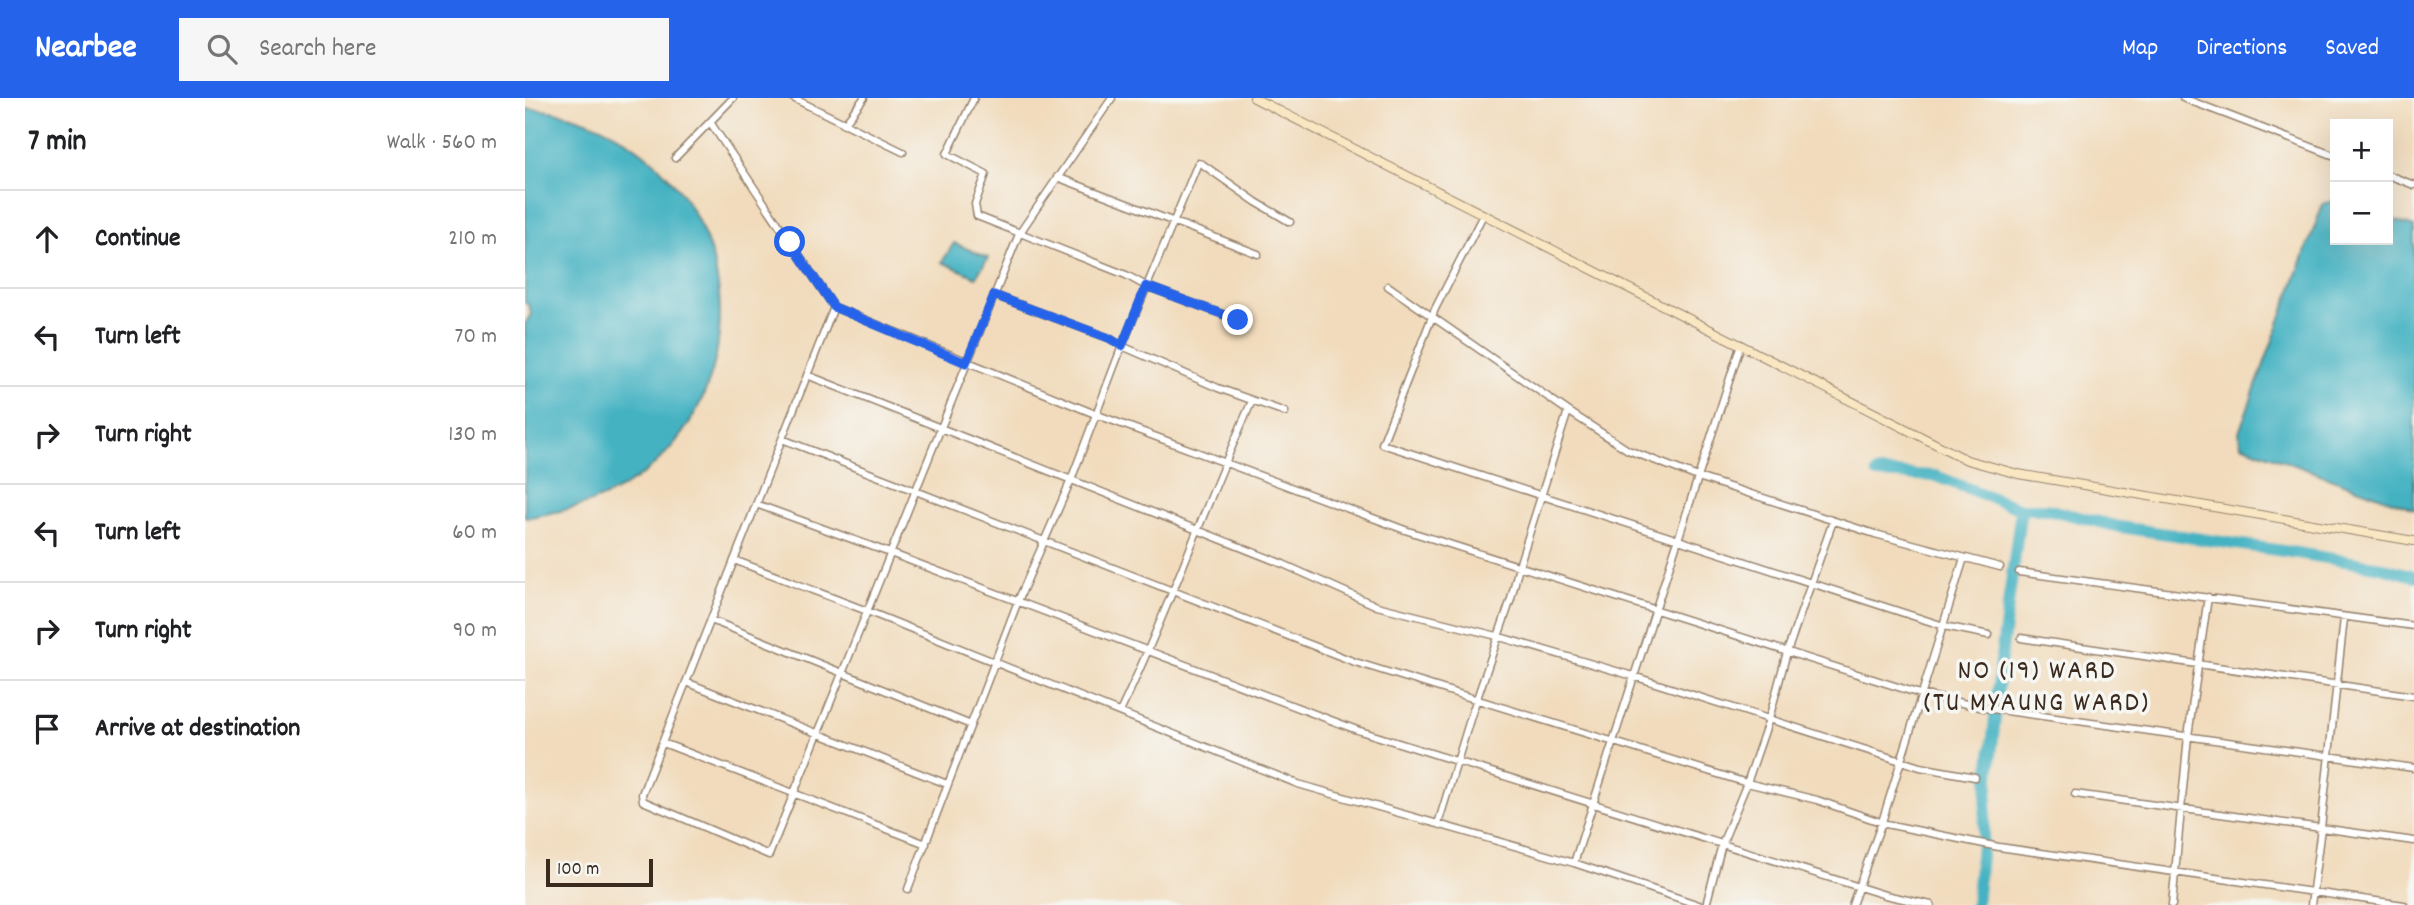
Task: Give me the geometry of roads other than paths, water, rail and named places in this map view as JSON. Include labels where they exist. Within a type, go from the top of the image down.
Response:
[{"type":"main road","points":[[1254,98],[1967,460],[2018,474],[2414,541]]},
{"type":"street","points":[[675,158],[733,98]]},
{"type":"street","points":[[793,98],[903,152]]},
{"type":"street","points":[[844,124],[864,98]]},
{"type":"street","points":[[974,98],[947,154],[985,172],[986,176],[975,204],[976,214],[1019,234],[1126,275],[1146,286],[1238,320]]},
{"type":"street","points":[[834,307],[642,794],[643,802],[769,855],[1019,234],[1110,101],[1101,98]]},
{"type":"street","points":[[2183,98],[2330,154]]},
{"type":"street","points":[[710,122],[834,307],[966,363],[1224,463],[1405,530],[1920,694],[1986,708],[2414,768]]},
{"type":"street","points":[[908,889],[1018,601],[1072,480],[1146,286],[1199,163],[1290,222]]},
{"type":"street","points":[[1057,177],[1258,254]]},
{"type":"street","points":[[2393,178],[2414,185]]},
{"type":"street","points":[[1483,215],[1433,317],[1381,444],[1541,498],[1944,626],[1989,635]]},
{"type":"street","points":[[1388,286],[1628,450],[1698,477],[1833,521],[2000,567]]},
{"type":"street","points":[[994,295],[1109,338],[1252,401],[1285,412]]},
{"type":"street","points":[[1574,863],[1741,344]]},
{"type":"street","points":[[807,376],[1283,564],[1377,606],[1498,636],[1901,761],[1976,777]]},
{"type":"street","points":[[1121,712],[1150,651],[1224,463],[1252,401]]},
{"type":"street","points":[[1438,824],[1568,411]]},
{"type":"street","points":[[782,439],[1355,662],[1747,783],[1817,800],[1882,822],[1976,843],[2404,905]]},
{"type":"street","points":[[756,504],[1357,730],[1857,886],[1931,905]]},
{"type":"street","points":[[1706,905],[1722,844],[1769,719],[1787,652],[1833,521]]},
{"type":"street","points":[[1852,905],[1882,822],[1964,558]]},
{"type":"street","points":[[734,560],[1298,784],[1574,863],[1699,905]]},
{"type":"street","points":[[2019,572],[2414,626]]},
{"type":"street","points":[[2172,905],[2188,736],[2208,597]]},
{"type":"street","points":[[2311,905],[2344,618]]},
{"type":"street","points":[[711,620],[971,725]]},
{"type":"street","points":[[2021,638],[2414,696]]},
{"type":"street","points":[[687,682],[947,784]]},
{"type":"street","points":[[663,743],[926,844]]},
{"type":"street","points":[[2075,794],[2414,841]]},
{"type":"water","points":[[525,109],[557,112],[602,127],[642,152],[678,188],[702,230],[716,276],[720,324],[712,370],[694,415],[665,454],[625,486],[602,498],[530,517],[525,517],[525,324],[531,314],[525,302]]},
{"type":"water","points":[[2330,202],[2330,245],[2393,245],[2393,220],[2414,227],[2414,509],[2241,445],[2239,432],[2323,204]]},
{"type":"water","points":[[954,243],[988,258],[976,277],[942,262]]},
{"type":"waterway","points":[[1877,473],[1936,476],[2021,509],[2046,509],[2120,527],[2297,553],[2381,567],[2414,576]]},
{"type":"waterway","points":[[1976,905],[2001,657],[2021,509]]},
{"type":"district","name":"NO (19) WARD (TU MYAUNG WARD)","points":[[2037,689]]}]
